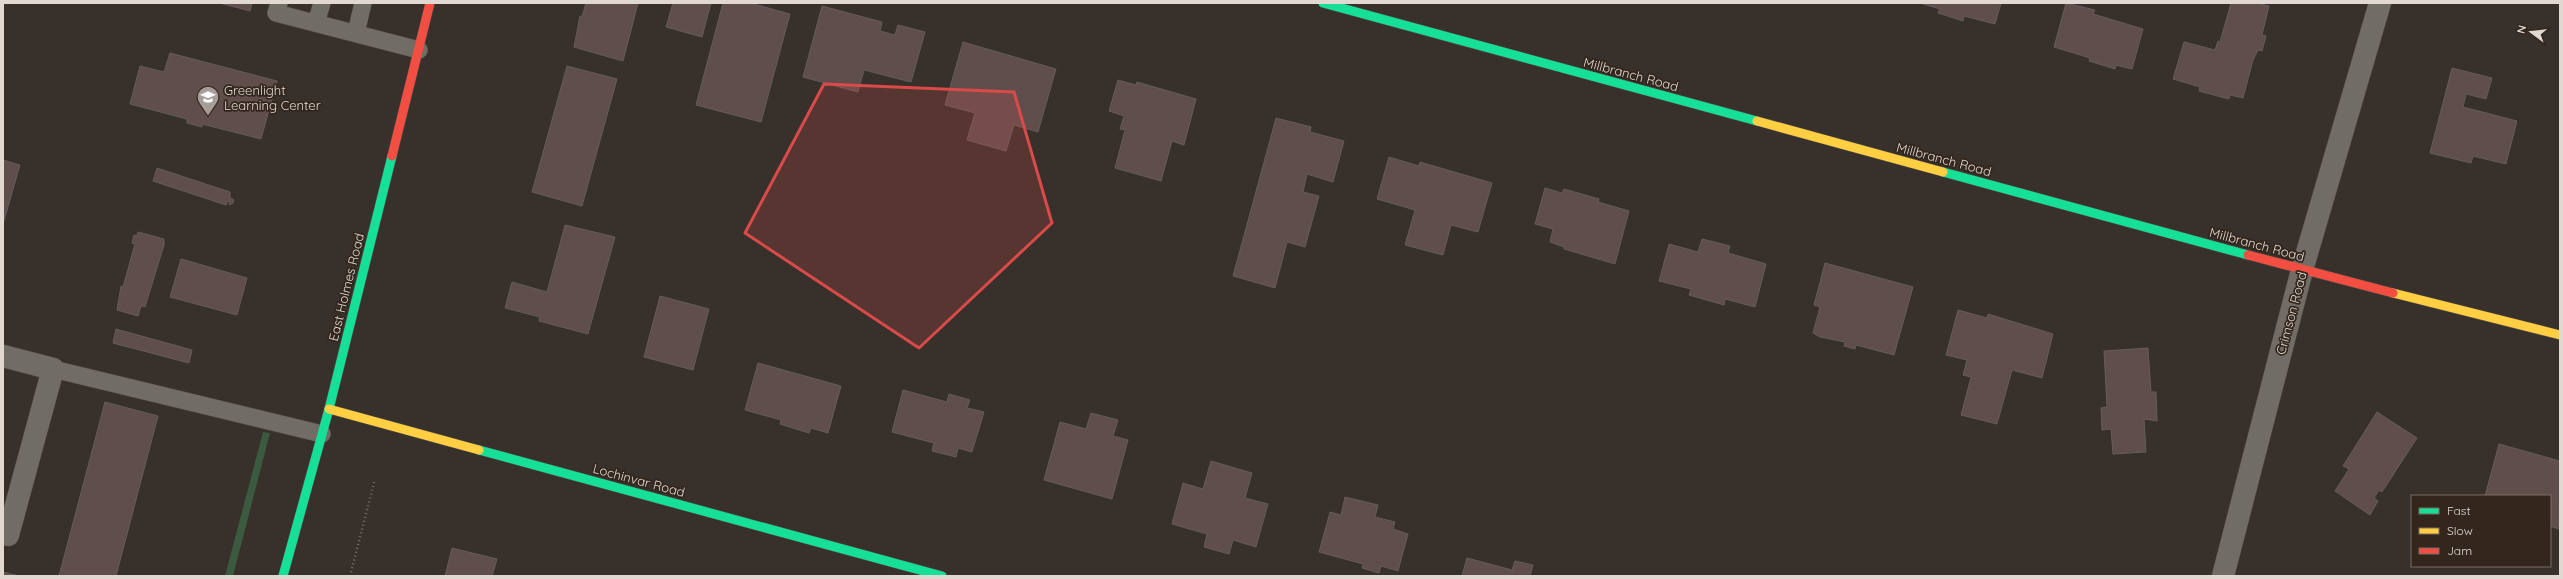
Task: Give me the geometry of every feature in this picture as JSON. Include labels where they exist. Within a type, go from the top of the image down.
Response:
[{"type":"main road","name":"East Holmes Road","points":[[283,576],[322,434],[430,3]]},
{"type":"main road","name":"Millbranch Road","points":[[1322,3],[2302,270],[2560,335]]},
{"type":"main road","name":"Lochinvar Road","points":[[328,409],[942,576]]},
{"type":"street","name":"Crimson Road","points":[[2223,576],[2302,270],[2380,5]]},
{"type":"street","points":[[3,356],[53,369],[8,535]]},
{"type":"lane","points":[[278,3],[276,13],[419,50]]},
{"type":"lane","points":[[316,23],[322,3]]},
{"type":"lane","points":[[356,33],[364,3]]},
{"type":"lane","points":[[53,369],[322,434]]},
{"type":"path","points":[[350,576],[375,479]]},
{"type":"highlighted area","points":[[824,84],[1014,92],[1052,223],[919,348],[745,233]]},
{"type":"green space","points":[[263,432],[270,433],[233,576],[225,576]]},
{"type":"building","points":[[220,3],[252,3],[250,11]]},
{"type":"building","points":[[586,3],[638,3],[623,61],[574,47],[580,16],[582,17]]},
{"type":"building","points":[[673,3],[711,3],[702,37],[666,27]]},
{"type":"building","points":[[723,3],[750,3],[790,14],[761,122],[696,105]]},
{"type":"building","points":[[1920,3],[2001,3],[1995,24],[1964,16],[1963,21],[1938,13],[1940,9]]},
{"type":"building","points":[[2066,3],[2095,10],[2093,14],[2143,29],[2132,69],[2116,65],[2115,69],[2089,61],[2090,58],[2054,47]]},
{"type":"building","points":[[2231,3],[2257,3],[2269,6],[2262,35],[2266,36],[2262,51],[2258,50],[2253,60],[2243,98],[2230,95],[2229,99],[2199,91],[2200,87],[2173,79],[2184,42],[2215,50],[2218,41],[2220,42]]},
{"type":"building","points":[[822,6],[882,22],[880,31],[895,35],[898,25],[925,32],[911,82],[864,70],[858,92],[803,77]]},
{"type":"building","points":[[963,42],[1056,69],[1038,132],[1014,125],[1006,151],[967,140],[975,113],[945,105]]},
{"type":"building","points":[[170,53],[277,81],[261,139],[202,124],[202,127],[187,123],[187,119],[130,104],[140,66],[164,72]]},
{"type":"building","points":[[567,66],[617,79],[582,206],[532,192]]},
{"type":"building","points":[[2452,68],[2492,78],[2486,99],[2466,94],[2463,107],[2517,121],[2506,164],[2473,156],[2471,163],[2430,153]]},
{"type":"building","points":[[1118,80],[1136,85],[1137,82],[1196,99],[1184,145],[1172,141],[1161,181],[1115,168],[1125,130],[1120,129],[1124,116],[1109,111]]},
{"type":"building","points":[[1276,118],[1311,127],[1310,132],[1344,141],[1333,182],[1307,174],[1303,192],[1319,196],[1305,247],[1287,242],[1275,288],[1233,276]]},
{"type":"building","points":[[1389,157],[1419,166],[1420,162],[1492,183],[1478,232],[1451,225],[1443,255],[1405,245],[1415,210],[1377,199]]},
{"type":"building","points":[[3,160],[20,165],[3,224]]},
{"type":"building","points":[[157,168],[230,192],[230,198],[234,200],[233,203],[229,205],[230,202],[228,201],[226,205],[153,181]]},
{"type":"building","points":[[1545,188],[1562,193],[1564,189],[1599,199],[1598,202],[1629,211],[1615,264],[1564,249],[1564,247],[1550,242],[1553,229],[1535,224]]},
{"type":"building","points":[[565,225],[615,237],[588,334],[539,321],[540,317],[505,308],[512,282],[547,292]]},
{"type":"building","points":[[138,232],[164,239],[164,245],[145,307],[141,306],[138,316],[117,310],[121,286],[123,287],[135,244],[132,243],[134,235],[137,236]]},
{"type":"building","points":[[1702,239],[1730,246],[1728,253],[1766,264],[1755,307],[1725,299],[1724,305],[1689,295],[1691,289],[1659,281],[1669,244],[1698,252]]},
{"type":"building","points":[[181,259],[247,278],[237,315],[170,297]]},
{"type":"building","points":[[1825,263],[1913,287],[1894,355],[1856,345],[1855,349],[1844,346],[1845,342],[1820,337],[1813,333],[1820,307],[1814,305]]},
{"type":"building","points":[[660,296],[709,309],[693,370],[644,357]]},
{"type":"building","points":[[1958,310],[1987,318],[1988,314],[2053,334],[2042,378],[2012,370],[1997,424],[1961,415],[1971,377],[1963,375],[1967,360],[1946,355]]},
{"type":"building","points":[[116,329],[192,350],[189,363],[113,343]]},
{"type":"building","points":[[2148,348],[2151,392],[2156,392],[2157,421],[2144,419],[2146,452],[2113,454],[2111,429],[2102,430],[2101,408],[2107,407],[2104,351]]},
{"type":"building","points":[[758,363],[841,386],[828,433],[811,428],[809,433],[780,424],[781,420],[745,410]]},
{"type":"building","points":[[903,390],[947,402],[949,394],[970,400],[967,408],[984,412],[972,452],[958,448],[956,457],[932,451],[934,443],[892,432]]},
{"type":"building","points":[[105,402],[158,416],[116,576],[59,576]]},
{"type":"building","points":[[2377,412],[2417,438],[2382,492],[2379,490],[2374,498],[2378,501],[2370,515],[2335,491],[2349,469],[2343,466]]},
{"type":"building","points":[[1091,413],[1118,420],[1113,436],[1128,440],[1112,499],[1044,480],[1060,422],[1086,429]]},
{"type":"building","points":[[2499,444],[2560,461],[2559,529],[2551,526],[2551,495],[2485,495]]},
{"type":"building","points":[[1211,461],[1252,473],[1245,498],[1268,504],[1256,547],[1233,540],[1229,554],[1204,547],[1207,534],[1172,524],[1183,483],[1203,489]]},
{"type":"building","points":[[1345,497],[1378,505],[1375,517],[1395,522],[1393,529],[1408,534],[1398,571],[1381,566],[1379,573],[1362,568],[1363,564],[1319,552],[1330,512],[1341,515]]},
{"type":"building","points":[[452,548],[497,559],[492,576],[445,576]]},
{"type":"building","points":[[1467,558],[1512,570],[1515,561],[1533,565],[1530,576],[1462,576]]},
{"type":"building","points":[[3,572],[19,576],[3,576]]},
{"type":"traffic: fast","points":[[1323,3],[1757,121]]},
{"type":"traffic: fast","points":[[283,576],[329,409],[392,156]]},
{"type":"traffic: fast","points":[[1943,172],[2248,255]]},
{"type":"traffic: fast","points":[[479,450],[942,576]]},
{"type":"traffic: slow","points":[[1757,121],[1943,172]]},
{"type":"traffic: slow","points":[[2393,293],[2560,335]]},
{"type":"traffic: slow","points":[[329,409],[479,450]]},
{"type":"traffic: jam","points":[[392,156],[430,3]]},
{"type":"traffic: jam","points":[[2248,255],[2393,293]]},
{"type":"place","name":"Greenlight Learning Center","points":[[208,116]]}]
